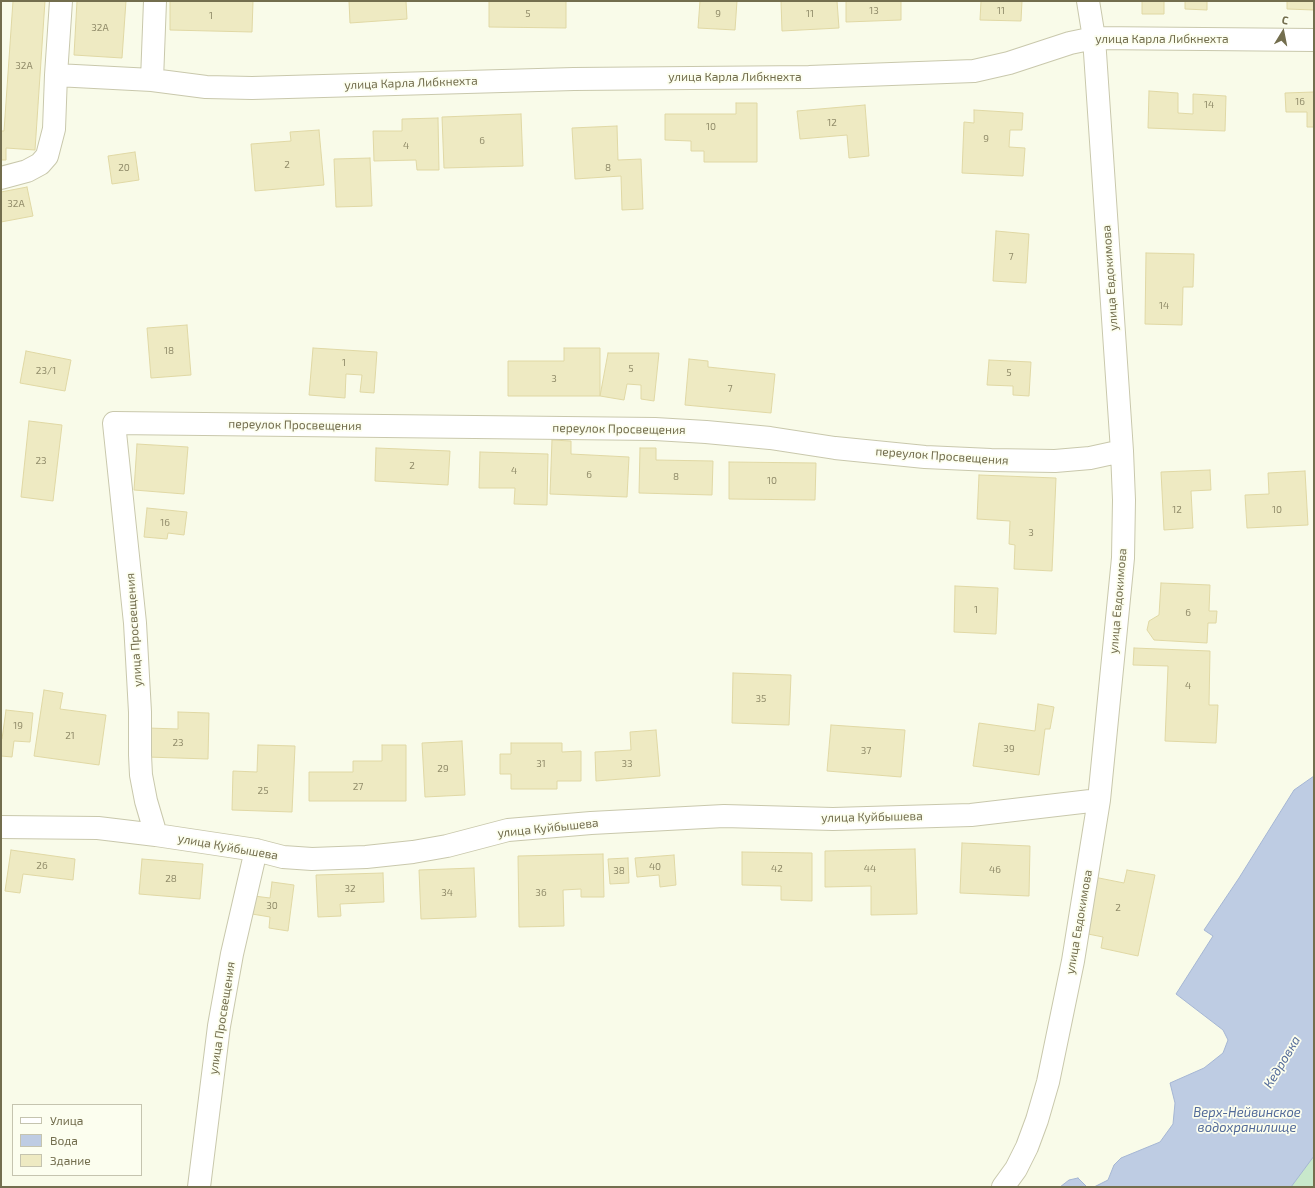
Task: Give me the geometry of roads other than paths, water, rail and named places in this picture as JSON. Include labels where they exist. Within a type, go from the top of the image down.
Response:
[{"type":"street","points":[[1,178],[28,172],[40,164],[47,156],[54,129],[56,75],[62,1]]},
{"type":"street","points":[[152,80],[155,1]]},
{"type":"street","name":"улица Евдокимова","points":[[1003,1187],[1016,1170],[1027,1147],[1037,1120],[1048,1082],[1073,961],[1099,800],[1122,558],[1124,500],[1122,451],[1094,38],[1088,1]]},
{"type":"street","name":"улица Карла Либкнехта","points":[[56,75],[152,80],[206,87],[252,88],[574,78],[809,77],[974,71],[1009,63],[1070,43],[1094,38],[1314,40]]},
{"type":"street","name":"переулок Просвещения","points":[[114,423],[655,429],[770,438],[835,448],[925,457],[1055,462],[1090,458],[1122,451]]},
{"type":"street","name":"улица Просвещения","points":[[114,423],[135,623],[140,712],[141,775],[146,801],[156,835]]},
{"type":"street","name":"улица Куйбышева","points":[[1,827],[98,828],[156,835],[256,850],[283,856],[312,859],[366,857],[413,852],[447,846],[508,830],[542,826],[724,816],[833,819],[971,815],[1099,800]]},
{"type":"street","name":"улица Просвещения","points":[[199,1187],[219,1026],[232,954],[256,850]]},
{"type":"water","name":"Верх-Нейвинское водохранилище","points":[[1314,776],[1314,1156],[1291,1187],[1094,1187],[1108,1180],[1114,1165],[1121,1158],[1160,1142],[1173,1124],[1175,1103],[1170,1083],[1204,1068],[1223,1053],[1228,1040],[1223,1030],[1176,994],[1213,936],[1204,930],[1239,878],[1294,790]]},
{"type":"water","points":[[1078,1178],[1087,1187],[1060,1187],[1069,1180]]},
{"type":"water label","name":"Кедровка","points":[[1282,1062]]}]
